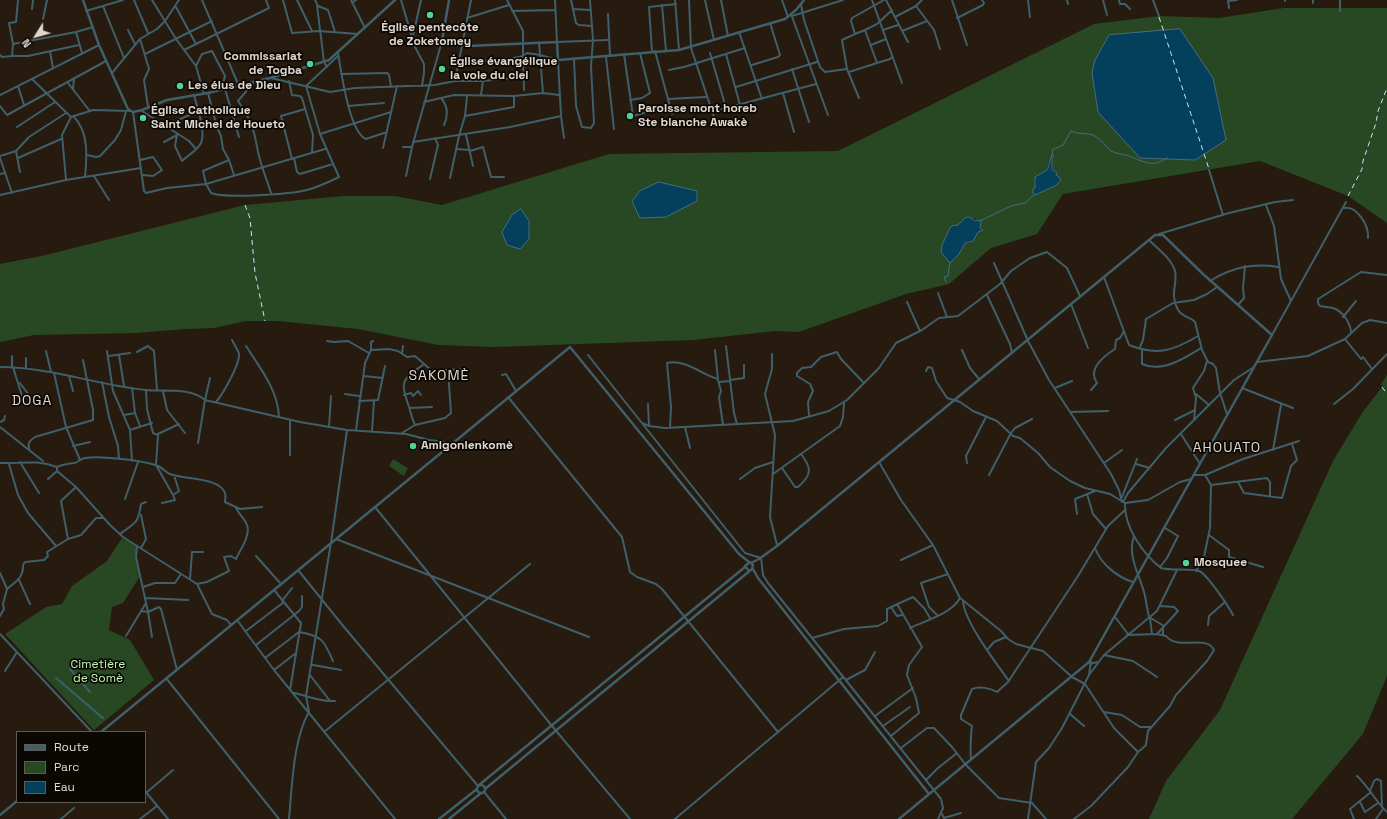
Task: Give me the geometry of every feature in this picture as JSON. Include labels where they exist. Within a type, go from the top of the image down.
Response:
[{"type":"street","points":[[12,56],[13,44],[9,23],[16,22],[18,0]]},
{"type":"street","points":[[32,9],[33,0]]},
{"type":"street","points":[[44,19],[47,0]]},
{"type":"street","points":[[83,0],[99,45],[130,111],[143,175],[144,191],[146,193],[160,189],[206,184],[325,149]]},
{"type":"street","points":[[86,11],[123,0]]},
{"type":"street","points":[[134,0],[148,33]]},
{"type":"street","points":[[152,0],[176,39],[196,66],[217,127],[222,136],[223,148],[234,175]]},
{"type":"street","points":[[112,73],[140,39],[157,29],[165,21],[180,0]]},
{"type":"street","points":[[202,0],[239,86]]},
{"type":"street","points":[[184,50],[217,33],[234,27],[269,8],[266,0]]},
{"type":"street","points":[[283,0],[292,33],[319,31],[359,34]]},
{"type":"street","points":[[297,0],[312,31]]},
{"type":"street","points":[[315,0],[320,21],[319,31],[324,62],[327,67]]},
{"type":"street","points":[[351,0],[365,28]]},
{"type":"street","points":[[352,3],[356,0]]},
{"type":"street","points":[[306,86],[395,0]]},
{"type":"street","points":[[401,0],[412,37],[424,68],[422,86]]},
{"type":"street","points":[[412,37],[421,0]]},
{"type":"street","points":[[406,176],[413,142],[442,40],[449,0]]},
{"type":"street","points":[[455,81],[471,0]]},
{"type":"street","points":[[506,0],[522,29],[524,90]]},
{"type":"street","points":[[555,0],[559,95],[564,138]]},
{"type":"street","points":[[571,0],[578,24],[592,26]]},
{"type":"street","points":[[574,59],[576,106],[582,127],[591,128],[594,124],[591,58],[593,40],[590,0]]},
{"type":"street","points":[[675,0],[679,50]]},
{"type":"street","points":[[689,0],[691,48],[706,97],[717,126]]},
{"type":"street","points":[[705,0],[714,40]]},
{"type":"street","points":[[721,0],[728,36]]},
{"type":"street","points":[[782,0],[788,18]]},
{"type":"street","points":[[458,63],[514,58],[530,53],[558,60],[691,48],[788,18],[804,0]]},
{"type":"street","points":[[792,15],[843,0]]},
{"type":"street","points":[[872,0],[902,83]]},
{"type":"street","points":[[855,34],[851,19],[885,0],[892,10],[898,26],[908,42]]},
{"type":"street","points":[[895,17],[916,6],[922,0]]},
{"type":"street","points":[[952,0],[967,45]]},
{"type":"street","points":[[957,18],[983,5],[984,3],[982,0]]},
{"type":"street","points":[[1028,0],[1030,18]]},
{"type":"street","points":[[1067,0],[1068,4]]},
{"type":"street","points":[[1103,0],[1107,15]]},
{"type":"street","points":[[1119,0],[1120,4],[1125,4],[1130,9]]},
{"type":"street","points":[[1154,0],[1159,16]]},
{"type":"street","points":[[1229,8],[1228,1],[1237,0]]},
{"type":"street","points":[[1340,0],[1340,11]]},
{"type":"street","points":[[467,18],[509,4]]},
{"type":"street","points":[[672,114],[653,52],[648,8],[650,6],[676,4]]},
{"type":"street","points":[[317,5],[326,9],[335,32]]},
{"type":"street","points":[[662,5],[666,51]]},
{"type":"street","points":[[801,5],[817,62],[825,72],[847,69]]},
{"type":"street","points":[[103,6],[124,58]]},
{"type":"street","points":[[916,6],[934,30],[940,49]]},
{"type":"street","points":[[176,7],[197,44]]},
{"type":"street","points":[[573,9],[590,10]]},
{"type":"street","points":[[512,11],[555,10]]},
{"type":"street","points":[[859,98],[847,69],[842,40],[865,30],[880,21],[892,10]]},
{"type":"street","points":[[608,14],[608,56],[614,129]]},
{"type":"street","points":[[792,15],[828,115]]},
{"type":"street","points":[[902,31],[927,20]]},
{"type":"street","points":[[145,54],[212,21]]},
{"type":"street","points":[[752,65],[778,57],[780,54],[770,23]]},
{"type":"street","points":[[13,44],[76,32],[93,26]]},
{"type":"street","points":[[883,30],[898,26]]},
{"type":"street","points":[[128,30],[135,44]]},
{"type":"street","points":[[865,30],[877,63]]},
{"type":"street","points":[[76,32],[82,54]]},
{"type":"street","points":[[739,32],[752,65],[762,99]]},
{"type":"street","points":[[140,39],[149,69],[144,80],[148,108]]},
{"type":"street","points":[[871,45],[886,39]]},
{"type":"street","points":[[442,40],[461,46],[608,40]]},
{"type":"street","points":[[539,42],[543,94]]},
{"type":"street","points":[[0,55],[2,57],[28,56],[79,45]]},
{"type":"street","points":[[0,95],[99,45]]},
{"type":"street","points":[[669,70],[684,68],[696,62],[712,59],[745,48]]},
{"type":"street","points":[[50,51],[53,68]]},
{"type":"street","points":[[196,66],[202,54],[212,51],[225,73],[221,90]]},
{"type":"street","points":[[630,100],[642,98],[650,93],[640,53]]},
{"type":"street","points":[[710,53],[726,108]]},
{"type":"street","points":[[66,180],[61,139],[63,130],[72,117],[89,110],[142,110],[163,101],[206,94],[270,78],[324,62],[338,54]]},
{"type":"street","points":[[338,54],[348,106],[361,135],[366,139],[387,132]]},
{"type":"street","points":[[624,54],[632,115],[634,117],[670,105]]},
{"type":"street","points":[[726,54],[740,105]]},
{"type":"street","points":[[849,72],[890,59],[892,57]]},
{"type":"street","points":[[0,106],[6,115],[68,83],[106,60]]},
{"type":"street","points":[[736,88],[756,80],[817,62]]},
{"type":"street","points":[[792,69],[810,122]]},
{"type":"street","points":[[341,74],[387,73],[389,75],[391,86]]},
{"type":"street","points":[[270,78],[289,81],[324,92],[391,86],[429,86],[455,81],[484,81],[524,77]]},
{"type":"street","points":[[32,79],[48,93],[66,113],[82,124],[87,155],[85,177]]},
{"type":"street","points":[[72,89],[74,79]]},
{"type":"street","points":[[289,81],[292,94],[301,97],[308,118],[313,135],[312,153]]},
{"type":"street","points":[[481,95],[484,81]]},
{"type":"street","points":[[254,82],[238,99],[250,118],[256,134],[258,152],[271,193]]},
{"type":"street","points":[[68,83],[89,110]]},
{"type":"street","points":[[711,112],[816,84]]},
{"type":"street","points":[[18,86],[24,106]]},
{"type":"street","points":[[229,160],[202,172],[210,192],[217,195],[245,196],[307,190],[339,178],[325,149],[314,117],[306,86]]},
{"type":"street","points":[[383,148],[397,86]]},
{"type":"street","points":[[225,89],[239,137]]},
{"type":"street","points":[[783,93],[794,132]]},
{"type":"street","points":[[424,102],[441,98],[481,95],[559,95]]},
{"type":"street","points":[[178,135],[175,146],[181,161],[196,149],[201,142],[198,111],[194,96]]},
{"type":"street","points":[[450,178],[465,116],[467,96]]},
{"type":"street","points":[[465,116],[514,107],[514,96]]},
{"type":"street","points":[[668,99],[706,97]]},
{"type":"street","points":[[441,98],[445,103],[447,114],[444,125]]},
{"type":"street","points":[[17,127],[55,102]]},
{"type":"street","points":[[348,106],[384,103]]},
{"type":"street","points":[[305,109],[281,116],[297,172],[300,174],[333,164]]},
{"type":"street","points":[[142,110],[196,149]]},
{"type":"street","points":[[87,155],[96,157],[100,156],[115,140],[130,111]]},
{"type":"street","points":[[165,126],[198,111]]},
{"type":"street","points":[[320,134],[354,122],[391,112]]},
{"type":"street","points":[[12,192],[0,157],[16,151],[29,137],[66,113]]},
{"type":"street","points":[[413,142],[466,135],[561,116]]},
{"type":"street","points":[[308,118],[314,117]]},
{"type":"street","points":[[164,142],[178,135]]},
{"type":"street","points":[[466,135],[474,166]]},
{"type":"street","points":[[430,179],[438,145],[435,138]]},
{"type":"street","points":[[18,158],[61,139]]},
{"type":"street","points":[[403,146],[412,147]]},
{"type":"street","points":[[456,149],[470,150],[483,147],[491,177],[504,177]]},
{"type":"street","points":[[16,151],[20,172]]},
{"type":"street","points":[[140,160],[153,157],[162,170],[153,176],[143,175]]},
{"type":"street","points":[[0,195],[66,180],[141,168]]},
{"type":"street","points":[[1209,170],[1223,215]]},
{"type":"street","points":[[0,174],[6,173]]},
{"type":"street","points":[[94,176],[108,200]]},
{"type":"street","points":[[449,819],[753,568],[760,559],[1149,240],[1159,234],[1223,215],[1280,201],[1293,200]]},
{"type":"street","points":[[899,819],[1084,668],[1138,577],[1346,202]]},
{"type":"street","points":[[1266,205],[1274,226],[1278,267],[1284,289],[1290,301]]},
{"type":"street","points":[[1343,208],[1352,209],[1360,215],[1368,238]]},
{"type":"street","points":[[1159,234],[1170,242],[1210,281],[1272,335]]},
{"type":"street","points":[[1149,240],[1175,270],[1173,294],[1175,302],[1180,313],[1194,320],[1201,348],[1206,359],[1215,365],[1220,393],[1228,415]]},
{"type":"street","points":[[641,422],[649,426],[670,427],[772,423],[793,421],[810,415],[829,411],[844,402],[864,383],[885,361],[895,344],[920,331],[938,318],[958,316],[1002,283],[1009,273],[1030,258],[1048,252],[1067,268],[1080,296]]},
{"type":"street","points":[[994,264],[1028,339],[1055,388],[1116,483],[1134,536],[1149,556],[1160,567],[1203,573],[1233,615]]},
{"type":"street","points":[[1210,281],[1227,271],[1245,266],[1262,265],[1278,267]]},
{"type":"street","points":[[1238,305],[1244,298],[1243,288],[1245,266]]},
{"type":"street","points":[[1351,334],[1350,324],[1335,309],[1320,306],[1318,299],[1361,272],[1387,275]]},
{"type":"street","points":[[1104,277],[1129,345],[1140,347],[1142,350],[1142,364],[1158,366],[1178,361],[1201,348]]},
{"type":"street","points":[[1140,347],[1144,338],[1146,320],[1175,302],[1194,300],[1217,287]]},
{"type":"street","points":[[938,293],[947,317]]},
{"type":"street","points":[[987,295],[1010,344],[1012,353]]},
{"type":"street","points":[[1343,317],[1356,301]]},
{"type":"street","points":[[907,302],[920,331]]},
{"type":"street","points":[[1070,304],[1088,348]]},
{"type":"street","points":[[1257,362],[1308,356],[1345,339],[1362,323],[1370,320],[1387,323]]},
{"type":"street","points":[[1091,390],[1097,384],[1094,377],[1095,367],[1104,356],[1115,349],[1116,340],[1120,338],[1124,331]]},
{"type":"street","points":[[1142,350],[1168,351],[1199,336]]},
{"type":"street","points":[[1345,339],[1372,369]]},
{"type":"street","points":[[216,402],[234,371],[238,358],[238,353],[232,340]]},
{"type":"street","points":[[327,341],[348,341],[369,354]]},
{"type":"street","points":[[356,430],[359,396],[364,376],[365,363],[371,350],[371,342],[373,341]]},
{"type":"street","points":[[137,352],[148,346],[154,351],[157,390]]},
{"type":"street","points":[[246,346],[262,369],[273,391],[279,417]]},
{"type":"street","points":[[402,354],[403,346]]},
{"type":"street","points":[[726,346],[737,424]]},
{"type":"street","points":[[102,731],[374,506],[570,348],[739,554],[750,563],[758,578],[929,794]]},
{"type":"street","points":[[371,350],[389,349],[407,357],[415,356],[425,363],[431,371],[463,369]]},
{"type":"street","points":[[714,350],[721,391],[719,397],[723,425]]},
{"type":"street","points":[[962,350],[970,368],[980,379]]},
{"type":"street","points":[[46,351],[66,427],[80,460]]},
{"type":"street","points":[[107,351],[109,356],[111,384],[130,430],[132,461]]},
{"type":"street","points":[[810,415],[808,402],[813,391],[810,384],[797,376],[797,373],[802,368],[811,367],[821,357],[837,352],[841,359],[864,383]]},
{"type":"street","points":[[109,356],[130,353]]},
{"type":"street","points":[[772,354],[772,369],[764,394],[775,435],[772,462],[770,517],[777,546]]},
{"type":"street","points":[[1334,404],[1387,354]]},
{"type":"street","points":[[120,355],[124,386]]},
{"type":"street","points":[[588,355],[745,553],[760,559]]},
{"type":"street","points":[[12,356],[13,367],[22,396]]},
{"type":"street","points":[[26,358],[26,368]]},
{"type":"street","points":[[1194,421],[1195,394],[1193,388],[1204,371],[1206,359]]},
{"type":"street","points":[[30,451],[28,447],[29,441],[35,436],[93,420],[93,410],[83,360]]},
{"type":"street","points":[[415,425],[403,391],[408,375],[425,363]]},
{"type":"street","points":[[670,427],[671,407],[667,363],[687,364],[706,375],[718,379]]},
{"type":"street","points":[[719,382],[744,378],[744,365]]},
{"type":"street","points":[[359,400],[374,401],[378,399],[385,366]]},
{"type":"street","points":[[1123,502],[1128,493],[1166,448],[1220,393],[1234,380],[1254,366]]},
{"type":"street","points":[[0,367],[26,368],[52,372],[146,390],[182,392],[199,396],[205,400],[290,420],[347,430],[401,433],[450,444]]},
{"type":"street","points":[[926,371],[928,367],[932,368],[938,383],[947,398],[960,402],[973,411],[986,417],[997,420],[1011,433],[1038,453],[1050,467],[1085,488],[1110,494],[1123,502],[1148,500],[1180,482],[1192,478]]},
{"type":"street","points":[[401,433],[415,425],[445,418],[451,413],[448,370]]},
{"type":"street","points":[[502,375],[506,374],[516,391]]},
{"type":"street","points":[[69,376],[73,391]]},
{"type":"street","points":[[364,376],[383,378]]},
{"type":"street","points":[[198,443],[210,378]]},
{"type":"street","points":[[18,380],[31,398]]},
{"type":"street","points":[[102,382],[109,417],[118,446],[119,459]]},
{"type":"street","points":[[1055,388],[1072,382]]},
{"type":"street","points":[[132,388],[135,412],[140,426]]},
{"type":"street","points":[[1242,388],[1272,399],[1281,405],[1293,408]]},
{"type":"street","points":[[146,390],[153,433],[158,435]]},
{"type":"street","points":[[163,391],[167,410],[185,433]]},
{"type":"street","points":[[404,395],[411,393],[413,396],[418,391],[421,395]]},
{"type":"street","points":[[345,394],[359,396]]},
{"type":"street","points":[[1195,394],[1209,405]]},
{"type":"street","points":[[329,427],[331,396]]},
{"type":"street","points":[[508,397],[622,537],[630,572],[637,577],[656,584],[662,588],[778,732]]},
{"type":"street","points":[[372,431],[374,401]]},
{"type":"street","points":[[772,474],[840,426],[843,417],[844,402]]},
{"type":"street","points":[[648,404],[649,426]]},
{"type":"street","points":[[1273,450],[1281,405]]},
{"type":"street","points":[[410,408],[432,407]]},
{"type":"street","points":[[1174,420],[1195,410]]},
{"type":"street","points":[[1070,412],[1108,411]]},
{"type":"street","points":[[124,416],[135,412]]},
{"type":"street","points":[[0,422],[4,420],[5,416]]},
{"type":"street","points":[[968,463],[967,454],[986,417]]},
{"type":"street","points":[[290,420],[290,455]]},
{"type":"street","points":[[989,474],[1011,433],[1015,428],[1032,420]]},
{"type":"street","points":[[130,430],[152,423]]},
{"type":"street","points":[[158,435],[179,424]]},
{"type":"street","points":[[0,427],[44,462],[56,467],[63,464],[74,463],[82,458],[119,459],[156,465],[164,468],[168,473],[205,480],[221,488],[226,494],[225,502],[236,508],[248,528],[247,536],[236,559],[232,556],[224,557],[229,571],[207,582],[198,584]]},
{"type":"street","points":[[685,427],[690,448]]},
{"type":"street","points":[[289,819],[293,773],[299,741],[305,719],[309,712],[306,696],[331,542],[347,430]]},
{"type":"street","points":[[1181,434],[1200,464]]},
{"type":"street","points":[[158,435],[156,465],[175,500],[162,503]]},
{"type":"street","points":[[1194,475],[1205,475],[1243,459],[1299,441]]},
{"type":"street","points":[[73,446],[90,442]]},
{"type":"street","points":[[1238,482],[1244,492],[1280,499],[1283,497],[1291,466],[1297,460],[1292,444]]},
{"type":"street","points":[[1104,463],[1122,450]]},
{"type":"street","points":[[782,468],[795,487],[798,487],[807,478],[809,471],[809,465],[801,454]]},
{"type":"street","points":[[1122,498],[1137,459]]},
{"type":"street","points":[[0,463],[9,464],[20,462],[44,462]]},
{"type":"street","points":[[20,462],[39,493]]},
{"type":"street","points":[[125,499],[138,462]]},
{"type":"street","points":[[740,479],[755,468],[772,462]]},
{"type":"street","points":[[879,462],[900,500],[933,545],[961,599],[967,615],[1009,681]]},
{"type":"street","points":[[9,464],[18,494],[28,513],[56,546]]},
{"type":"street","points":[[1136,464],[1150,468]]},
{"type":"street","points":[[56,467],[57,471],[76,487],[103,518],[120,534],[198,584],[212,614],[227,620],[231,625]]},
{"type":"street","points":[[48,479],[57,471]]},
{"type":"street","points":[[173,495],[180,491],[174,475]]},
{"type":"street","points":[[1196,571],[1204,557],[1209,535],[1211,485],[1205,475]]},
{"type":"street","points":[[1211,485],[1267,478],[1270,482],[1270,496]]},
{"type":"street","points":[[68,538],[60,501],[76,487]]},
{"type":"street","points":[[1077,514],[1075,499],[1096,490]]},
{"type":"street","points":[[1087,494],[1093,514],[1106,529]]},
{"type":"street","points":[[120,534],[136,522],[140,514],[141,504],[146,502]]},
{"type":"street","points":[[374,506],[552,726],[630,819]]},
{"type":"street","points":[[236,508],[262,507]]},
{"type":"street","points":[[972,759],[972,740],[970,731],[972,726],[961,719],[961,712],[974,688],[989,688],[997,692],[1009,681],[1106,529],[1125,510]]},
{"type":"street","points":[[140,514],[143,521],[146,539],[142,548]]},
{"type":"street","points":[[0,616],[4,609],[2,604],[7,589],[19,580],[24,571],[23,565],[25,562],[44,560],[48,556],[47,552],[68,538],[81,535],[96,518],[103,518]]},
{"type":"street","points":[[136,522],[143,521]]},
{"type":"street","points":[[1160,567],[1167,558],[1178,536],[1164,528]]},
{"type":"street","points":[[1209,535],[1229,550],[1229,557],[1262,567]]},
{"type":"street","points":[[1134,536],[1132,552],[1150,617],[1152,634]]},
{"type":"street","points":[[335,539],[589,637]]},
{"type":"street","points":[[901,560],[933,545]]},
{"type":"street","points":[[137,546],[136,557],[152,637]]},
{"type":"street","points":[[1095,547],[1099,558],[1111,570],[1121,578],[1134,583]]},
{"type":"street","points":[[190,579],[192,552],[203,552]]},
{"type":"street","points":[[739,554],[745,566],[758,578]]},
{"type":"street","points":[[256,556],[281,584]]},
{"type":"street","points":[[439,819],[745,566],[760,559]]},
{"type":"street","points":[[760,559],[763,575],[768,583],[943,802],[942,812],[938,819]]},
{"type":"street","points":[[324,732],[530,564]]},
{"type":"street","points":[[298,569],[321,600],[506,819]]},
{"type":"street","points":[[1028,819],[1029,803],[1036,762],[1049,748],[1070,714],[1097,662],[1150,617],[1160,606],[1177,570]]},
{"type":"street","points":[[0,573],[7,589]]},
{"type":"street","points":[[143,586],[155,583],[175,584],[181,574]]},
{"type":"street","points":[[937,616],[929,607],[921,583],[948,574]]},
{"type":"street","points":[[19,580],[30,604]]},
{"type":"street","points":[[246,631],[283,602],[292,588]]},
{"type":"street","points":[[274,590],[301,623],[290,690]]},
{"type":"street","points":[[256,645],[302,607],[302,596]]},
{"type":"street","points":[[145,598],[188,600]]},
{"type":"street","points":[[812,638],[844,628],[878,626],[887,621],[887,610],[891,606],[914,598],[924,608],[930,618]]},
{"type":"street","points":[[910,628],[930,618],[944,614],[961,599]]},
{"type":"street","points":[[961,599],[1016,644],[1031,647],[1047,653],[1072,677],[1085,684],[1114,728],[1138,752]]},
{"type":"street","points":[[1208,625],[1208,616],[1225,602]]},
{"type":"street","points":[[126,636],[132,623],[142,611],[146,603]]},
{"type":"street","points":[[891,736],[919,713],[913,688],[908,680],[908,669],[922,646],[902,615],[897,604]]},
{"type":"street","points":[[891,606],[897,616],[902,615]]},
{"type":"street","points":[[1157,634],[1178,610],[1174,607],[1160,606]]},
{"type":"street","points":[[142,611],[148,612],[159,607],[161,609],[177,670]]},
{"type":"street","points":[[1115,617],[1128,635]]},
{"type":"street","points":[[1150,617],[1163,627]]},
{"type":"street","points":[[237,620],[274,670],[395,819]]},
{"type":"street","points":[[1163,627],[1163,635]]},
{"type":"street","points":[[265,658],[299,632],[316,635],[329,651],[333,661]]},
{"type":"street","points":[[0,634],[91,731]]},
{"type":"street","points":[[1074,819],[1091,806],[1128,767],[1138,752],[1146,745],[1146,734],[1170,706],[1176,695],[1210,658],[1214,650],[1211,646],[1203,643],[1179,643],[1163,635],[1128,635]]},
{"type":"street","points":[[988,649],[994,642],[1006,637]]},
{"type":"street","points":[[4,671],[17,652]]},
{"type":"street","points":[[846,680],[865,670],[875,652]]},
{"type":"street","points":[[274,670],[296,654]]},
{"type":"street","points":[[1104,655],[1133,661],[1157,677]]},
{"type":"street","points":[[1089,676],[1091,658]]},
{"type":"street","points":[[1090,664],[1097,662]]},
{"type":"street","points":[[312,665],[340,670]]},
{"type":"street","points":[[70,669],[90,692]]},
{"type":"street","points":[[310,675],[330,701]]},
{"type":"street","points":[[675,819],[844,677]]},
{"type":"street","points":[[56,678],[104,718]]},
{"type":"street","points":[[166,678],[279,819]]},
{"type":"street","points":[[875,716],[913,688]]},
{"type":"street","points":[[293,693],[319,701],[335,701]]},
{"type":"street","points":[[883,726],[910,707]]},
{"type":"street","points":[[1104,712],[1122,715],[1140,727],[1152,727]]},
{"type":"street","points":[[1070,714],[1084,726]]},
{"type":"street","points":[[901,748],[930,727],[936,730],[966,765],[1000,798],[1029,803],[1038,808],[1046,819]]},
{"type":"street","points":[[926,780],[957,753]]},
{"type":"street","points":[[168,819],[146,792],[173,770]]},
{"type":"street","points":[[1356,776],[1387,812]]},
{"type":"street","points":[[1354,819],[1350,809],[1370,792],[1374,781],[1377,779],[1381,780],[1382,808],[1376,819]]},
{"type":"street","points":[[478,787],[483,785],[483,792]]},
{"type":"street","points":[[0,815],[16,801]]},
{"type":"street","points":[[1360,802],[1365,812],[1378,803]]},
{"type":"street","points":[[140,819],[157,806]]},
{"type":"street","points":[[61,819],[74,808]]},
{"type":"street","points":[[942,812],[944,818],[961,813]]},
{"type":"green space","points":[[1284,8],[1387,8],[1387,223],[1348,196],[1260,161],[1063,194],[1037,234],[991,248],[949,284],[906,294],[799,332],[775,331],[693,340],[495,347],[438,345],[358,329],[278,321],[246,321],[214,328],[137,333],[34,335],[0,342],[0,264],[46,255],[245,205],[343,196],[395,196],[442,205],[609,154],[838,151],[1094,24],[1159,16],[1219,18]],"holes":[[[1053,156],[1053,169],[1061,180],[1055,186],[1035,195],[1033,193],[1033,189],[1035,189],[1037,176],[1047,170],[1048,164]],[[965,218],[979,220],[980,228],[983,230],[978,232],[969,243],[965,243],[959,254],[950,263],[942,245]]]},
{"type":"green space","points":[[1387,375],[1387,676],[1363,734],[1292,819],[1149,819],[1166,781],[1220,710],[1333,461],[1362,413],[1382,387],[1381,384]]},
{"type":"green space","points":[[393,459],[408,468],[404,476],[389,466]]},
{"type":"green space","name":"Cimetière de Somè","points":[[122,538],[137,546],[136,557],[140,576],[123,603],[112,607],[109,630],[130,640],[154,680],[94,730],[5,634],[46,607],[62,604],[72,586],[107,561]]},
{"type":"water","points":[[1180,29],[1213,78],[1226,140],[1195,160],[1140,158],[1098,112],[1092,73],[1095,60],[1109,35]]},
{"type":"water","points":[[1052,155],[1052,169],[1057,173],[1056,175],[1061,180],[1055,186],[1035,195],[1033,193],[1033,189],[1035,188],[1035,177],[1047,170]]},
{"type":"water","points":[[659,182],[697,191],[697,201],[666,217],[640,218],[632,201],[640,191]]},
{"type":"water","points":[[521,209],[529,221],[529,239],[520,249],[507,245],[502,232],[512,215]]},
{"type":"water","points":[[969,217],[975,221],[979,220],[981,222],[980,228],[983,230],[978,232],[973,241],[965,243],[959,254],[950,263],[941,252],[942,245],[951,226],[958,225],[965,218]]},
{"type":"waterway","points":[[1053,156],[1052,150],[1063,145],[1071,131],[1095,136],[1100,139],[1111,151],[1127,155],[1144,162],[1157,163],[1167,158]]},
{"type":"waterway","points":[[980,221],[1011,206],[1025,203],[1035,194]]},
{"type":"waterway","points":[[946,282],[944,277],[948,276],[950,262]]},
{"type":"ferry route","points":[[1159,17],[1209,169]]},
{"type":"ferry route","points":[[1348,196],[1362,169],[1363,161],[1376,123],[1378,111],[1387,88]]},
{"type":"ferry route","points":[[245,205],[250,218],[255,273],[265,321]]},
{"type":"ferry route","points":[[1382,387],[1387,394]]},
{"type":"place","name":"Église pentecôte de Zoketomey","points":[[430,15]]},
{"type":"place","name":"Commissariat de Togba","points":[[310,64]]},
{"type":"place","name":"Église évangélique la voie du ciel","points":[[442,69]]},
{"type":"place","name":"Les élus de Dieu","points":[[180,86]]},
{"type":"place","name":"Paroisse mont horeb Ste blanche Awakè","points":[[630,116]]},
{"type":"place","name":"Église Catholique Saint Michel de Houeto","points":[[143,118]]},
{"type":"place","name":"Amigonienkomè","points":[[413,446]]},
{"type":"place","name":"Mosquee","points":[[1186,563]]},
{"type":"district","name":"SAKOMÈ","points":[[439,376]]},
{"type":"district","name":"DOGA","points":[[32,401]]},
{"type":"district","name":"AHOUATO","points":[[1227,448]]}]
